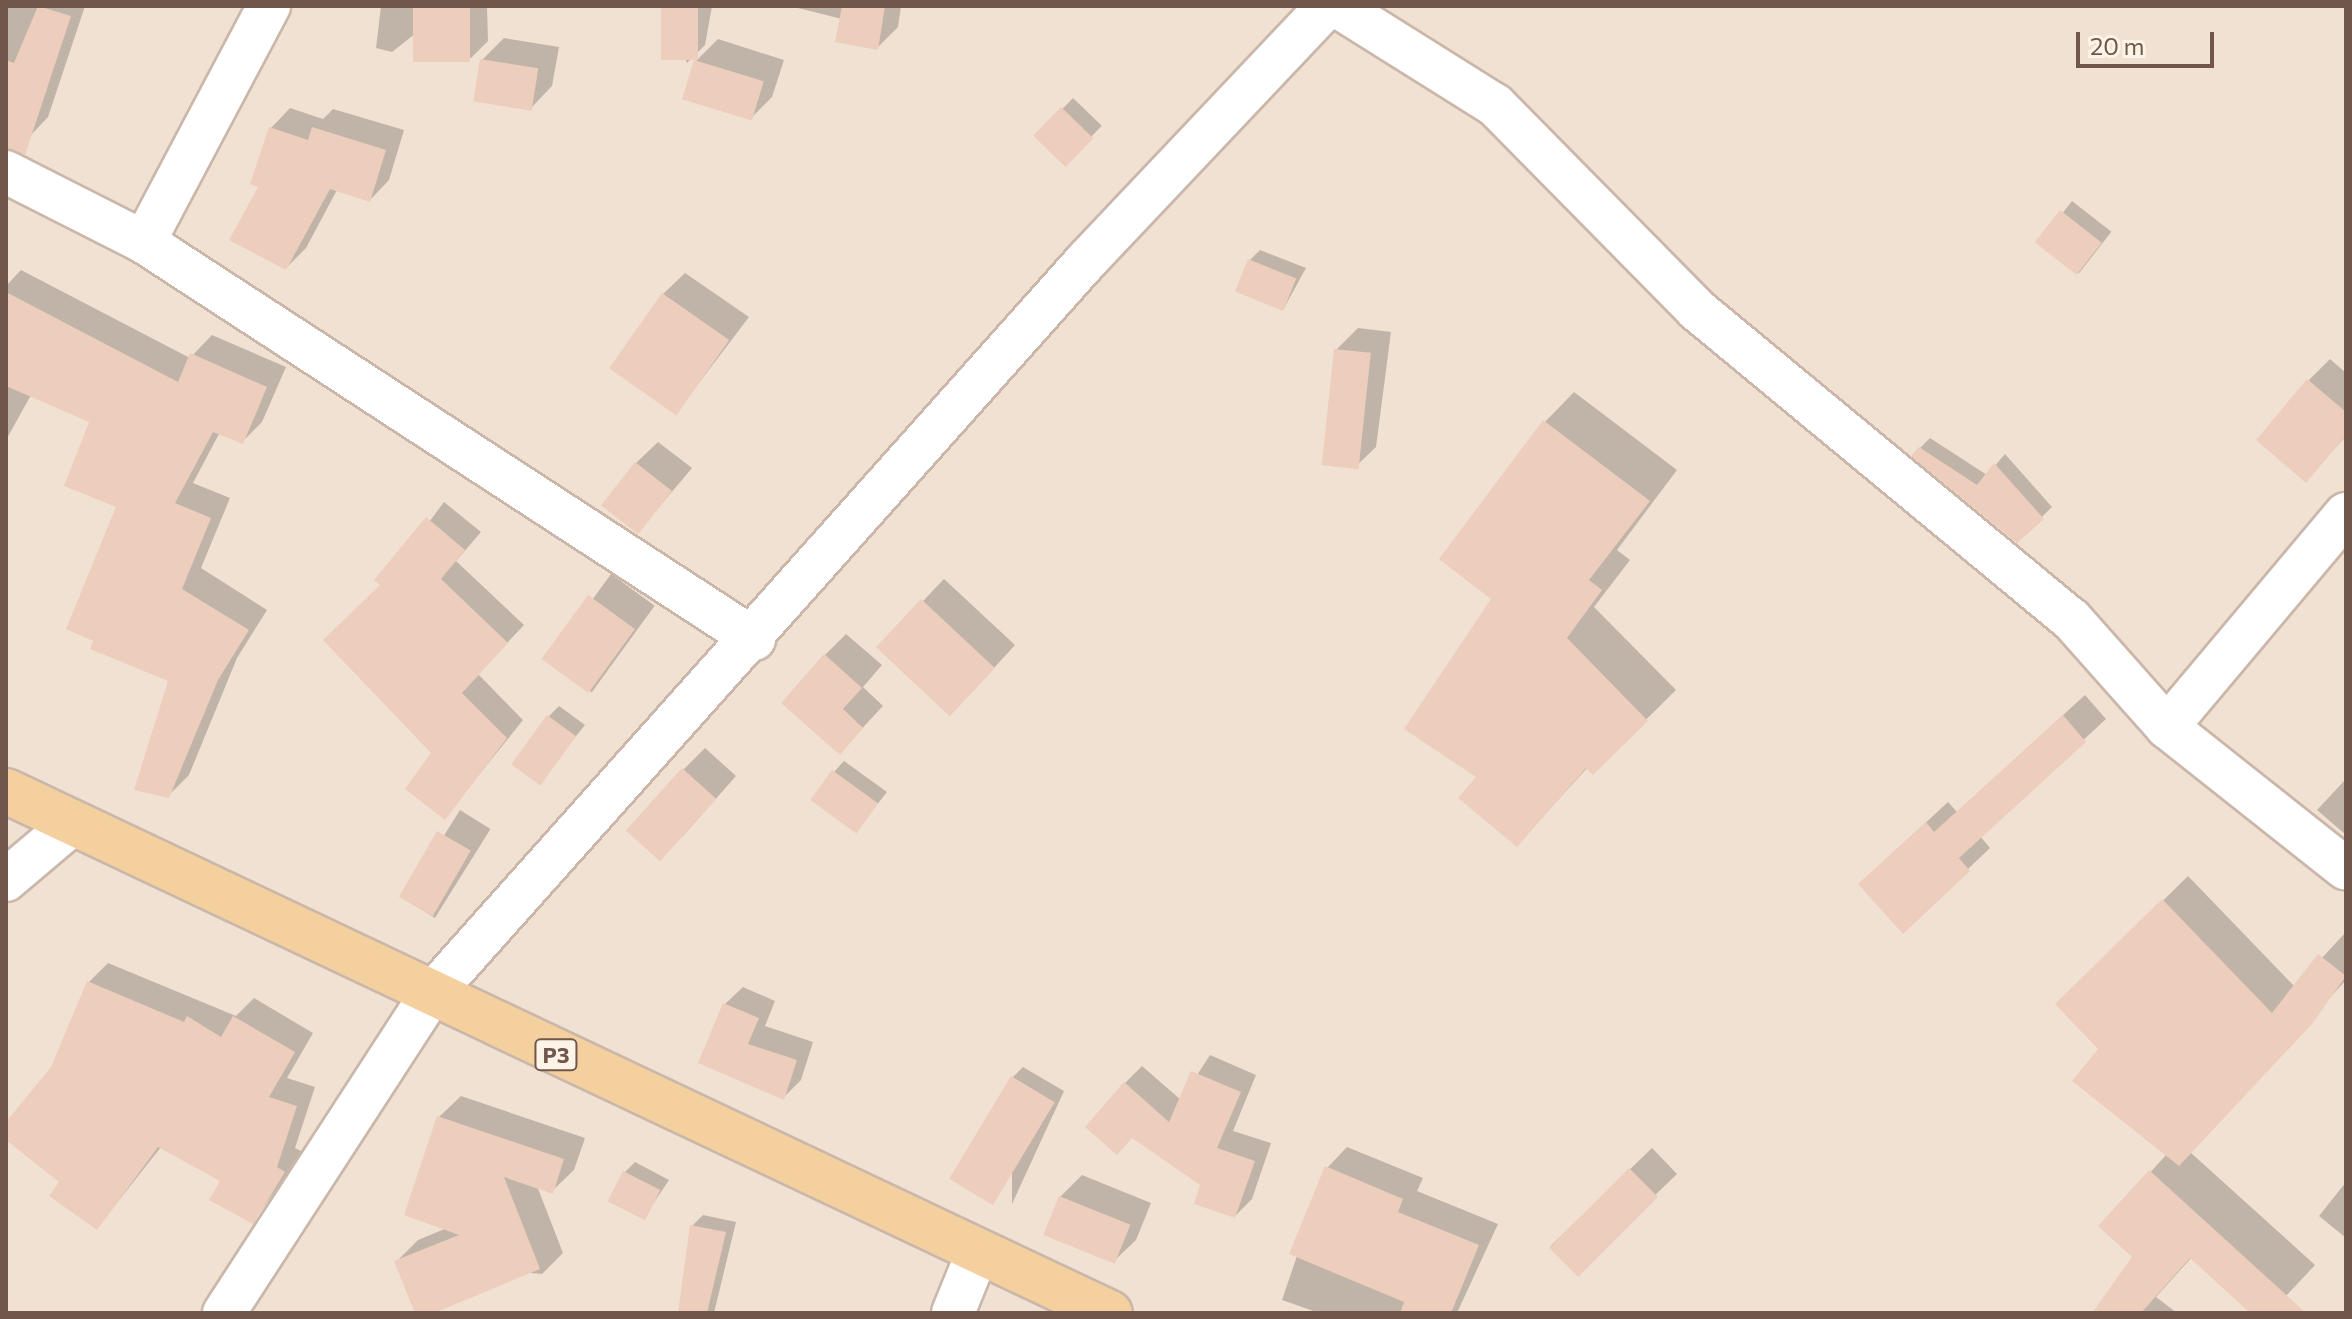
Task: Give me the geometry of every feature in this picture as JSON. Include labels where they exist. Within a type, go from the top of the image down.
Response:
[{"type":"main road","name":"P3","points":[[6,791],[430,996],[977,1254],[1110,1313]]},
{"type":"street","points":[[144,242],[269,6]]},
{"type":"street","points":[[224,1313],[430,996],[754,639],[1087,260],[1327,6]]},
{"type":"street","points":[[1337,6],[1495,105],[1697,310],[2071,619],[2167,727],[2346,869]]},
{"type":"street","points":[[6,172],[144,242],[754,639]]},
{"type":"street","points":[[2167,727],[2346,514]]},
{"type":"street","points":[[6,880],[71,825]]},
{"type":"street","points":[[953,1313],[977,1254]]},
{"type":"shaded area","points":[[6,6],[2346,6],[2346,1313],[6,1313]]},
{"type":"building","points":[[38,6],[71,16],[25,155],[6,148],[6,60],[14,63]]},
{"type":"building","points":[[413,6],[470,6],[470,62],[413,62]]},
{"type":"building","points":[[661,6],[698,6],[698,60],[661,60]]},
{"type":"building","points":[[842,6],[885,6],[878,50],[835,42]]},
{"type":"building","points":[[480,59],[538,68],[532,111],[473,101]]},
{"type":"building","points":[[694,60],[764,81],[752,121],[682,99]]},
{"type":"building","points":[[1061,107],[1093,138],[1066,167],[1033,136]]},
{"type":"building","points":[[269,127],[308,140],[312,127],[386,150],[370,202],[330,189],[286,270],[229,240],[258,187],[250,184]]},
{"type":"building","points":[[2060,210],[2102,243],[2077,275],[2035,242]]},
{"type":"building","points":[[1248,259],[1296,278],[1283,311],[1235,291]]},
{"type":"building","points":[[6,292],[178,382],[190,353],[267,387],[243,444],[213,432],[175,503],[211,518],[182,589],[249,630],[218,680],[169,798],[134,790],[168,681],[90,649],[93,641],[66,629],[116,507],[64,486],[89,422],[6,386]]},
{"type":"building","points":[[662,293],[729,340],[676,415],[609,368]]},
{"type":"building","points":[[1334,349],[1371,353],[1359,469],[1322,465]]},
{"type":"building","points":[[2307,379],[2346,412],[2346,435],[2306,483],[2256,440]]},
{"type":"building","points":[[1543,420],[1650,501],[1589,580],[1602,590],[1567,638],[1648,721],[1593,775],[1586,768],[1517,847],[1458,798],[1476,777],[1404,729],[1491,599],[1439,559]]},
{"type":"building","points":[[1919,447],[1977,485],[1994,463],[2044,519],[2017,543],[1911,456]]},
{"type":"building","points":[[635,462],[672,491],[638,534],[601,505]]},
{"type":"building","points":[[426,517],[465,550],[441,579],[508,643],[462,693],[507,738],[445,820],[405,789],[431,753],[323,640],[380,585],[374,580]]},
{"type":"building","points":[[588,595],[635,629],[588,693],[542,659]]},
{"type":"building","points":[[921,599],[995,668],[950,716],[876,647]]},
{"type":"building","points":[[824,654],[862,688],[843,709],[863,728],[840,755],[781,703]]},
{"type":"building","points":[[547,715],[576,736],[540,786],[511,764]]},
{"type":"building","points":[[2063,715],[2086,742],[1959,858],[1970,871],[1903,934],[1858,884],[1926,822],[1934,832]]},
{"type":"building","points":[[682,768],[716,799],[660,861],[626,830]]},
{"type":"building","points":[[832,770],[878,804],[856,833],[810,800]]},
{"type":"building","points":[[437,831],[471,850],[433,916],[399,897]]},
{"type":"building","points":[[2162,899],[2272,1013],[2318,954],[2346,976],[2312,1024],[2179,1166],[2072,1081],[2098,1049],[2055,1004]]},
{"type":"building","points":[[87,981],[184,1022],[187,1016],[221,1037],[233,1016],[295,1052],[269,1097],[297,1106],[277,1167],[285,1172],[253,1224],[209,1200],[220,1181],[158,1147],[97,1230],[49,1196],[59,1182],[6,1140],[6,1122],[51,1067]]},
{"type":"building","points":[[723,1003],[759,1018],[748,1044],[797,1060],[784,1100],[698,1063]]},
{"type":"building","points":[[1191,1071],[1241,1092],[1217,1148],[1255,1161],[1235,1218],[1194,1204],[1200,1185],[1132,1138],[1117,1155],[1085,1127],[1124,1082],[1169,1122]]},
{"type":"building","points":[[1011,1076],[1055,1102],[993,1205],[949,1179]]},
{"type":"building","points":[[437,1116],[564,1159],[553,1194],[504,1177],[540,1269],[434,1313],[415,1313],[394,1261],[459,1235],[404,1215]]},
{"type":"building","points":[[1325,1166],[1403,1199],[1398,1212],[1479,1245],[1451,1313],[1400,1313],[1404,1302],[1289,1254]]},
{"type":"building","points":[[1629,1168],[1658,1197],[1578,1277],[1549,1248]]},
{"type":"building","points":[[2149,1170],[2306,1313],[2250,1313],[2190,1258],[2141,1313],[2092,1313],[2132,1257],[2098,1226]]},
{"type":"building","points":[[623,1171],[660,1190],[645,1220],[608,1201]]},
{"type":"building","points":[[1059,1196],[1130,1225],[1115,1264],[1043,1235]]},
{"type":"building","points":[[690,1225],[726,1232],[707,1313],[678,1313]]}]
